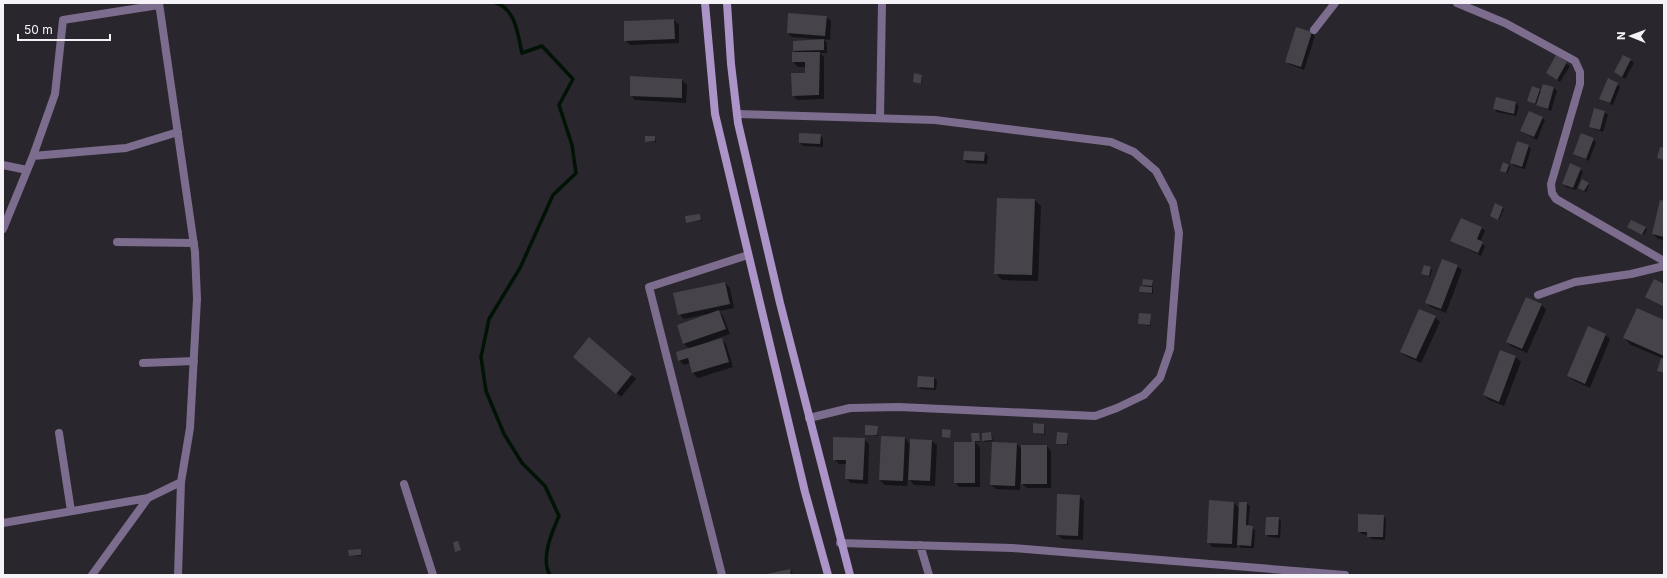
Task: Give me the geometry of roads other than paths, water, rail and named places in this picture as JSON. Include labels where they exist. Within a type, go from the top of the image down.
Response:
[{"type":"street","points":[[705,3],[715,114],[805,492],[828,575]]},
{"type":"street","points":[[727,3],[731,64],[737,114],[809,418],[840,543],[850,575]]},
{"type":"street","points":[[880,118],[882,3]]},
{"type":"street","points":[[1314,30],[1335,3]]},
{"type":"street","points":[[1457,3],[1505,23],[1576,61],[1580,72],[1580,84],[1551,184],[1552,193],[1556,200],[1664,261]]},
{"type":"street","points":[[3,229],[33,156],[55,94],[63,20],[159,4],[194,243],[197,299],[190,428],[181,482],[178,575]]},
{"type":"street","points":[[737,114],[880,118],[956,122],[1111,142],[1134,152],[1156,171],[1173,203],[1179,233],[1170,348],[1160,378],[1144,395],[1118,408],[1095,416],[899,407],[850,408],[809,418]]},
{"type":"street","points":[[33,156],[126,148],[178,132]]},
{"type":"street","points":[[3,165],[27,170]]},
{"type":"street","points":[[117,242],[194,243]]},
{"type":"street","points":[[722,575],[649,287],[748,255]]},
{"type":"street","points":[[1538,295],[1575,282],[1631,274],[1664,266]]},
{"type":"street","points":[[143,363],[194,362]]},
{"type":"street","points":[[59,433],[72,511]]},
{"type":"street","points":[[3,520],[72,511],[148,498],[181,482]]},
{"type":"street","points":[[404,484],[433,575]]},
{"type":"street","points":[[92,575],[148,498]]},
{"type":"street","points":[[840,543],[1012,548],[1345,575]]},
{"type":"street","points":[[920,545],[929,575]]},
{"type":"waterway","points":[[496,3],[503,6],[512,17],[522,53],[542,46],[573,79],[559,105],[572,145],[576,173],[553,195],[520,268],[489,319],[481,357],[486,391],[504,434],[522,463],[545,486],[559,516],[550,537],[548,546],[546,561],[547,569],[550,575]]}]
